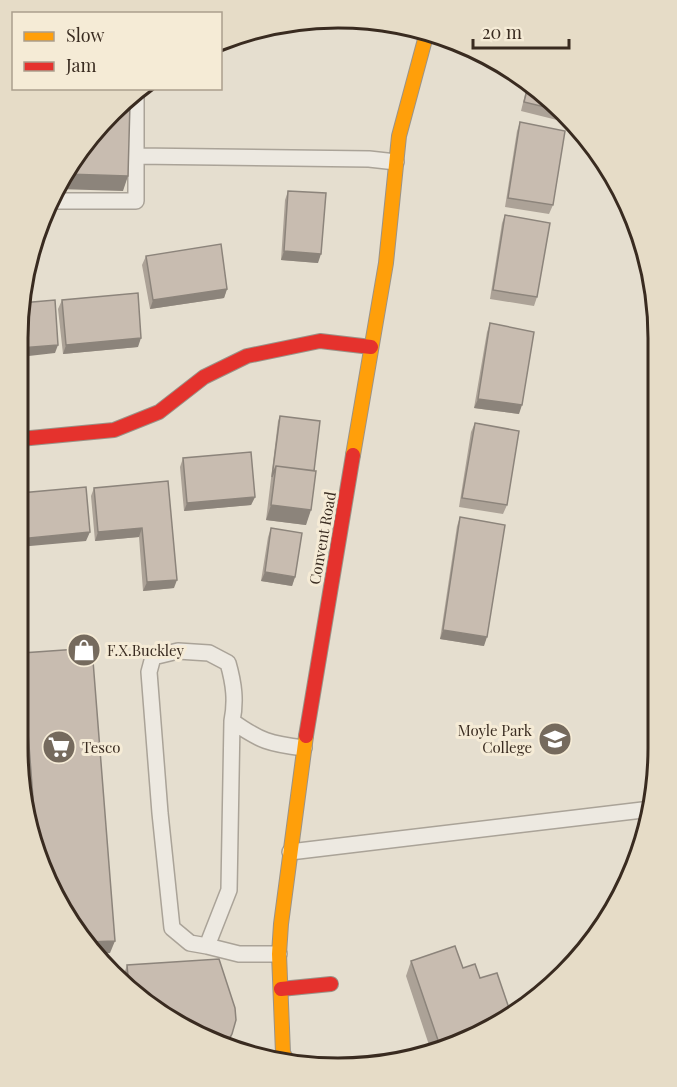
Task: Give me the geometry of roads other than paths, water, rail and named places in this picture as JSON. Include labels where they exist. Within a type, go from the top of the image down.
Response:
[{"type":"street","name":"Convent Road","points":[[284,1054],[279,954],[304,748],[386,263],[399,136],[425,41]]},
{"type":"street","points":[[28,438],[114,430],[159,412],[204,377],[247,356],[320,341],[371,346]]},
{"type":"street","points":[[281,989],[331,984]]},
{"type":"lane","points":[[60,201],[136,201],[136,104]]},
{"type":"lane","points":[[136,156],[369,159],[396,162]]},
{"type":"lane","points":[[207,946],[229,890],[232,721],[235,703],[233,679],[228,663],[209,653],[178,651],[153,657],[149,672],[172,928],[190,943],[239,954],[279,954]]},
{"type":"lane","points":[[232,721],[256,738],[274,744],[304,748]]},
{"type":"lane","points":[[290,852],[643,810]]},
{"type":"place","name":"F.X.Buckley","points":[[84,650]]},
{"type":"place","name":"Moyle Park College","points":[[555,739]]},
{"type":"place","name":"Tesco","points":[[59,747]]}]
